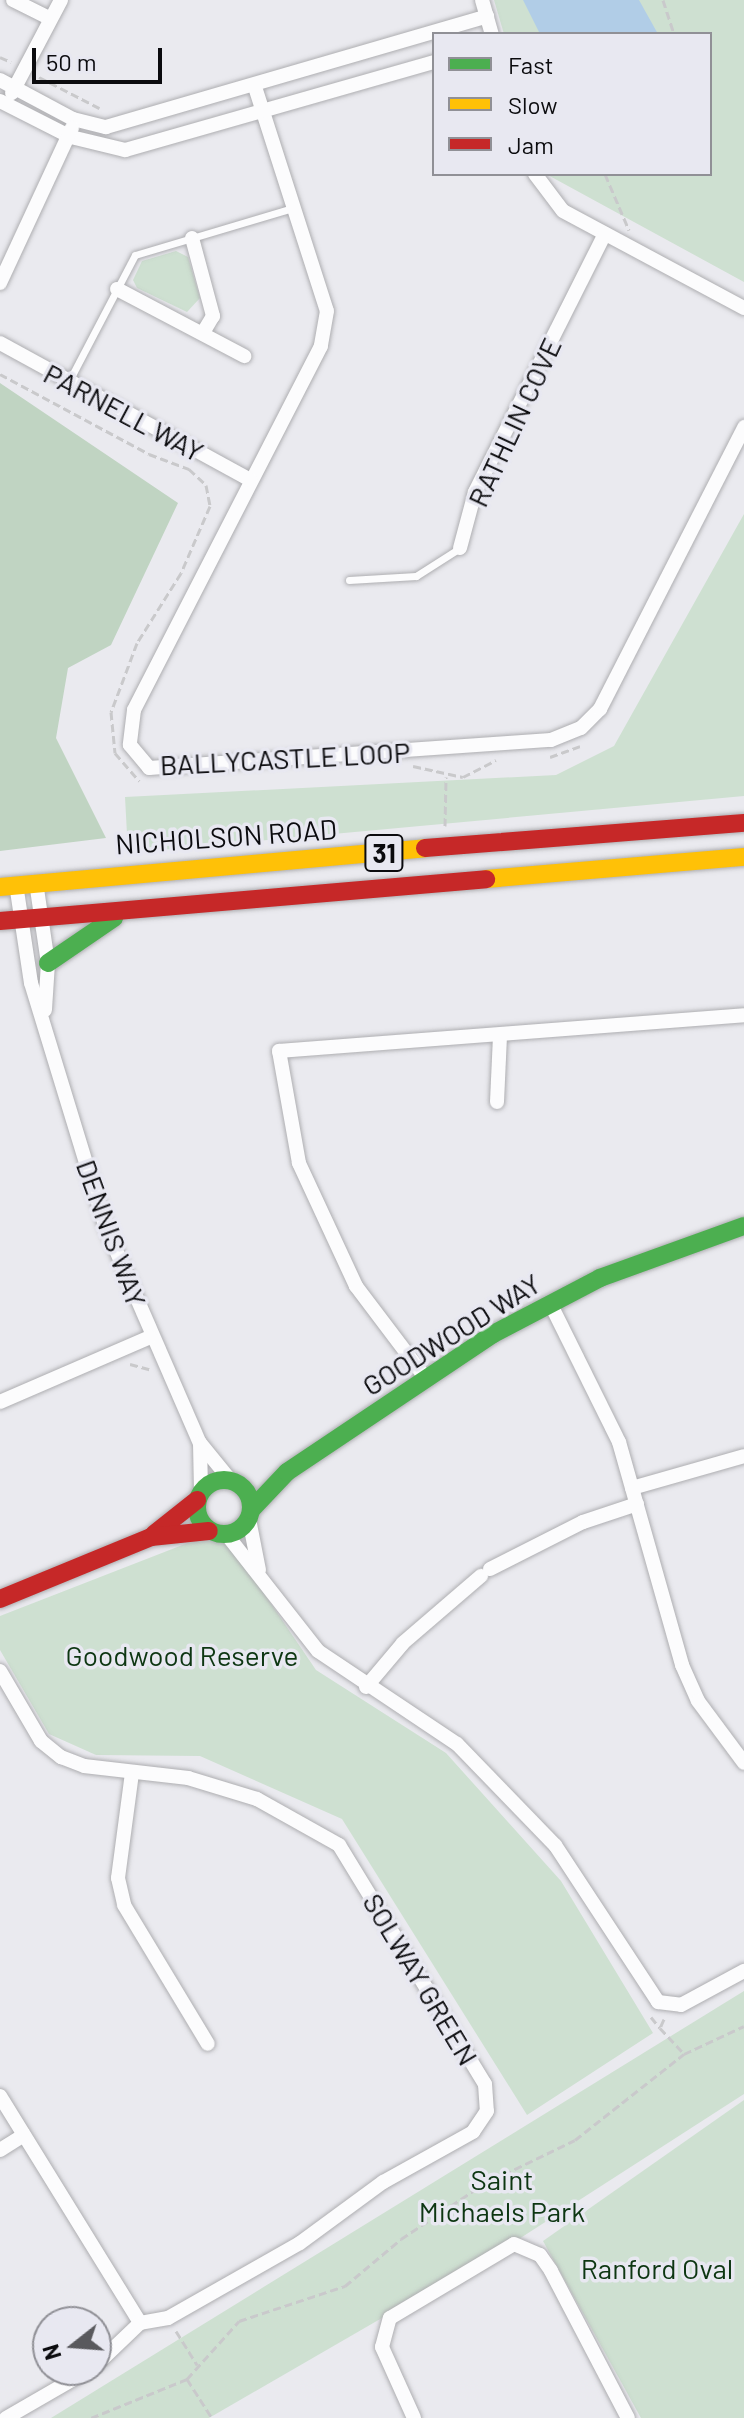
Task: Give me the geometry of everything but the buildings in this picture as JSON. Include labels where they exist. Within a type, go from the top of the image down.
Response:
[{"type":"main road","name":"NICHOLSON ROAD","points":[[8,886],[744,823]]},
{"type":"main road","name":"31","points":[[0,921],[744,857]]},
{"type":"main road","points":[[48,963],[81,935],[130,911]]},
{"type":"main road","name":"GOODWOOD WAY","points":[[151,1537],[218,1533],[250,1515],[287,1472],[550,1303],[744,1226]]},
{"type":"main road","name":"GOODWOOD WAY","points":[[0,1599],[151,1537],[212,1482],[235,1483],[287,1472]]},
{"type":"main road","points":[[235,1483],[250,1515]]},
{"type":"main road","points":[[199,1496],[200,1522],[218,1533]]},
{"type":"street","points":[[13,0],[51,19]]},
{"type":"street","points":[[61,0],[2,108],[71,137],[125,150],[432,63]]},
{"type":"street","points":[[482,0],[491,32]]},
{"type":"street","points":[[435,32],[487,16]]},
{"type":"street","points":[[0,80],[73,119],[106,127],[255,87],[432,33]]},
{"type":"street","name":"BALLYCASTLE LOOP","points":[[255,87],[327,311],[321,346],[134,710],[130,745],[149,768],[551,740],[581,728],[600,709],[744,427]]},
{"type":"street","points":[[0,283],[71,137],[73,119]]},
{"type":"street","points":[[537,176],[563,211],[744,308]]},
{"type":"street","name":"RATHLIN COVE","points":[[460,548],[475,492],[605,234]]},
{"type":"street","points":[[192,238],[213,316],[204,331]]},
{"type":"street","points":[[117,289],[204,331],[244,356]]},
{"type":"street","name":"PARNELL WAY","points":[[0,343],[250,480]]},
{"type":"street","name":"DENNIS WAY","points":[[36,882],[48,963],[45,1015]]},
{"type":"street","name":"DENNIS WAY","points":[[8,886],[19,919],[31,983],[45,1015],[105,1225],[150,1337],[200,1443],[235,1483]]},
{"type":"street","points":[[427,1380],[356,1286],[299,1163],[279,1051],[744,1015]]},
{"type":"street","points":[[497,1102],[500,1035]]},
{"type":"street","points":[[550,1303],[597,1390],[637,1504],[682,1665],[698,1701],[744,1763]]},
{"type":"street","points":[[0,1402],[115,1355],[150,1337]]},
{"type":"street","name":"DENNIS WAY","points":[[199,1496],[200,1443]]},
{"type":"street","points":[[632,1488],[744,1456]]},
{"type":"street","points":[[366,1687],[403,1643],[486,1572],[583,1522],[637,1504]]},
{"type":"street","points":[[250,1515],[259,1570]]},
{"type":"street","points":[[218,1533],[259,1570],[318,1651],[366,1687],[457,1744],[555,1845],[649,1994],[669,2006],[694,2000],[744,1971]]},
{"type":"street","name":"SOLWAY GREEN","points":[[0,1671],[41,1741],[84,1766],[188,1778],[257,1799],[339,1845],[485,2084],[487,2111],[473,2132],[168,2318],[140,2323]]},
{"type":"street","points":[[132,1773],[118,1878],[124,1905],[208,2044]]},
{"type":"street","points":[[0,2096],[140,2323],[112,2350]]},
{"type":"street","points":[[0,2150],[24,2135]]},
{"type":"street","points":[[414,2418],[382,2347],[390,2318],[514,2244],[540,2255],[551,2271],[628,2418]]},
{"type":"street","points":[[6,2418],[61,2386]]},
{"type":"lane","points":[[69,382],[135,255],[295,207]]},
{"type":"lane","name":"RATHLIN COVE","points":[[349,580],[416,576],[460,548]]},
{"type":"path","points":[[663,0],[673,32]]},
{"type":"path","points":[[0,57],[98,107],[108,116],[106,127]]},
{"type":"path","points":[[606,176],[630,227],[627,233],[641,241]]},
{"type":"path","points":[[0,374],[149,454],[189,469],[206,485],[210,506],[181,573],[137,643],[111,712],[115,753],[129,776],[144,782]]},
{"type":"path","points":[[537,755],[559,757],[582,744]]},
{"type":"path","points":[[407,764],[446,777],[470,775],[499,759]]},
{"type":"path","points":[[445,834],[446,777]]},
{"type":"path","points":[[115,1355],[118,1364],[143,1365],[156,1375]]},
{"type":"path","points":[[660,2028],[669,2006]]},
{"type":"path","points":[[647,2012],[684,2054]]},
{"type":"path","points":[[91,2418],[187,2379],[239,2321],[345,2286],[401,2239],[482,2185],[575,2140],[684,2054],[744,2026]]},
{"type":"path","points":[[168,2318],[197,2365]]},
{"type":"path","points":[[187,2379],[212,2417]]},
{"type":"green space","points":[[494,0],[744,0],[744,282],[550,176],[712,176],[712,32],[503,32]]},
{"type":"green space","points":[[176,251],[188,257],[200,298],[187,312],[137,288],[133,280],[142,261]]},
{"type":"green space","points":[[0,383],[178,503],[111,645],[68,668],[56,738],[106,838],[0,851]]},
{"type":"green space","points":[[744,514],[744,796],[128,853],[125,797],[556,775],[614,746]]},
{"type":"green space","name":"Goodwood Reserve","points":[[221,1530],[316,1670],[446,1753],[561,1881],[653,2033],[527,2115],[342,1819],[200,1756],[96,1755],[49,1734],[0,1650],[0,1616]]},
{"type":"green space","name":"Saint Michaels Park","points":[[744,1991],[744,2094],[522,2237],[209,2418],[51,2418],[103,2386],[112,2386],[112,2380]]},
{"type":"green space","name":"Ranford Oval","points":[[744,2100],[744,2418],[641,2418],[543,2241]]},
{"type":"water","points":[[523,0],[639,0],[657,32],[539,32]]},
{"type":"traffic: fast","points":[[48,963],[114,918]]},
{"type":"traffic: fast","points":[[251,1510],[287,1472],[493,1334],[600,1278],[744,1226]]},
{"type":"traffic: fast","points":[[224,1480],[243,1488],[251,1507],[243,1526],[224,1534],[205,1526],[197,1507],[205,1488],[224,1480]]},
{"type":"traffic: slow","points":[[0,887],[425,848]]},
{"type":"traffic: slow","points":[[486,879],[744,857]]},
{"type":"traffic: jam","points":[[425,848],[744,823]]},
{"type":"traffic: jam","points":[[0,921],[486,879]]},
{"type":"traffic: jam","points":[[154,1534],[197,1500]]},
{"type":"traffic: jam","points":[[0,1599],[151,1537],[209,1531]]}]
